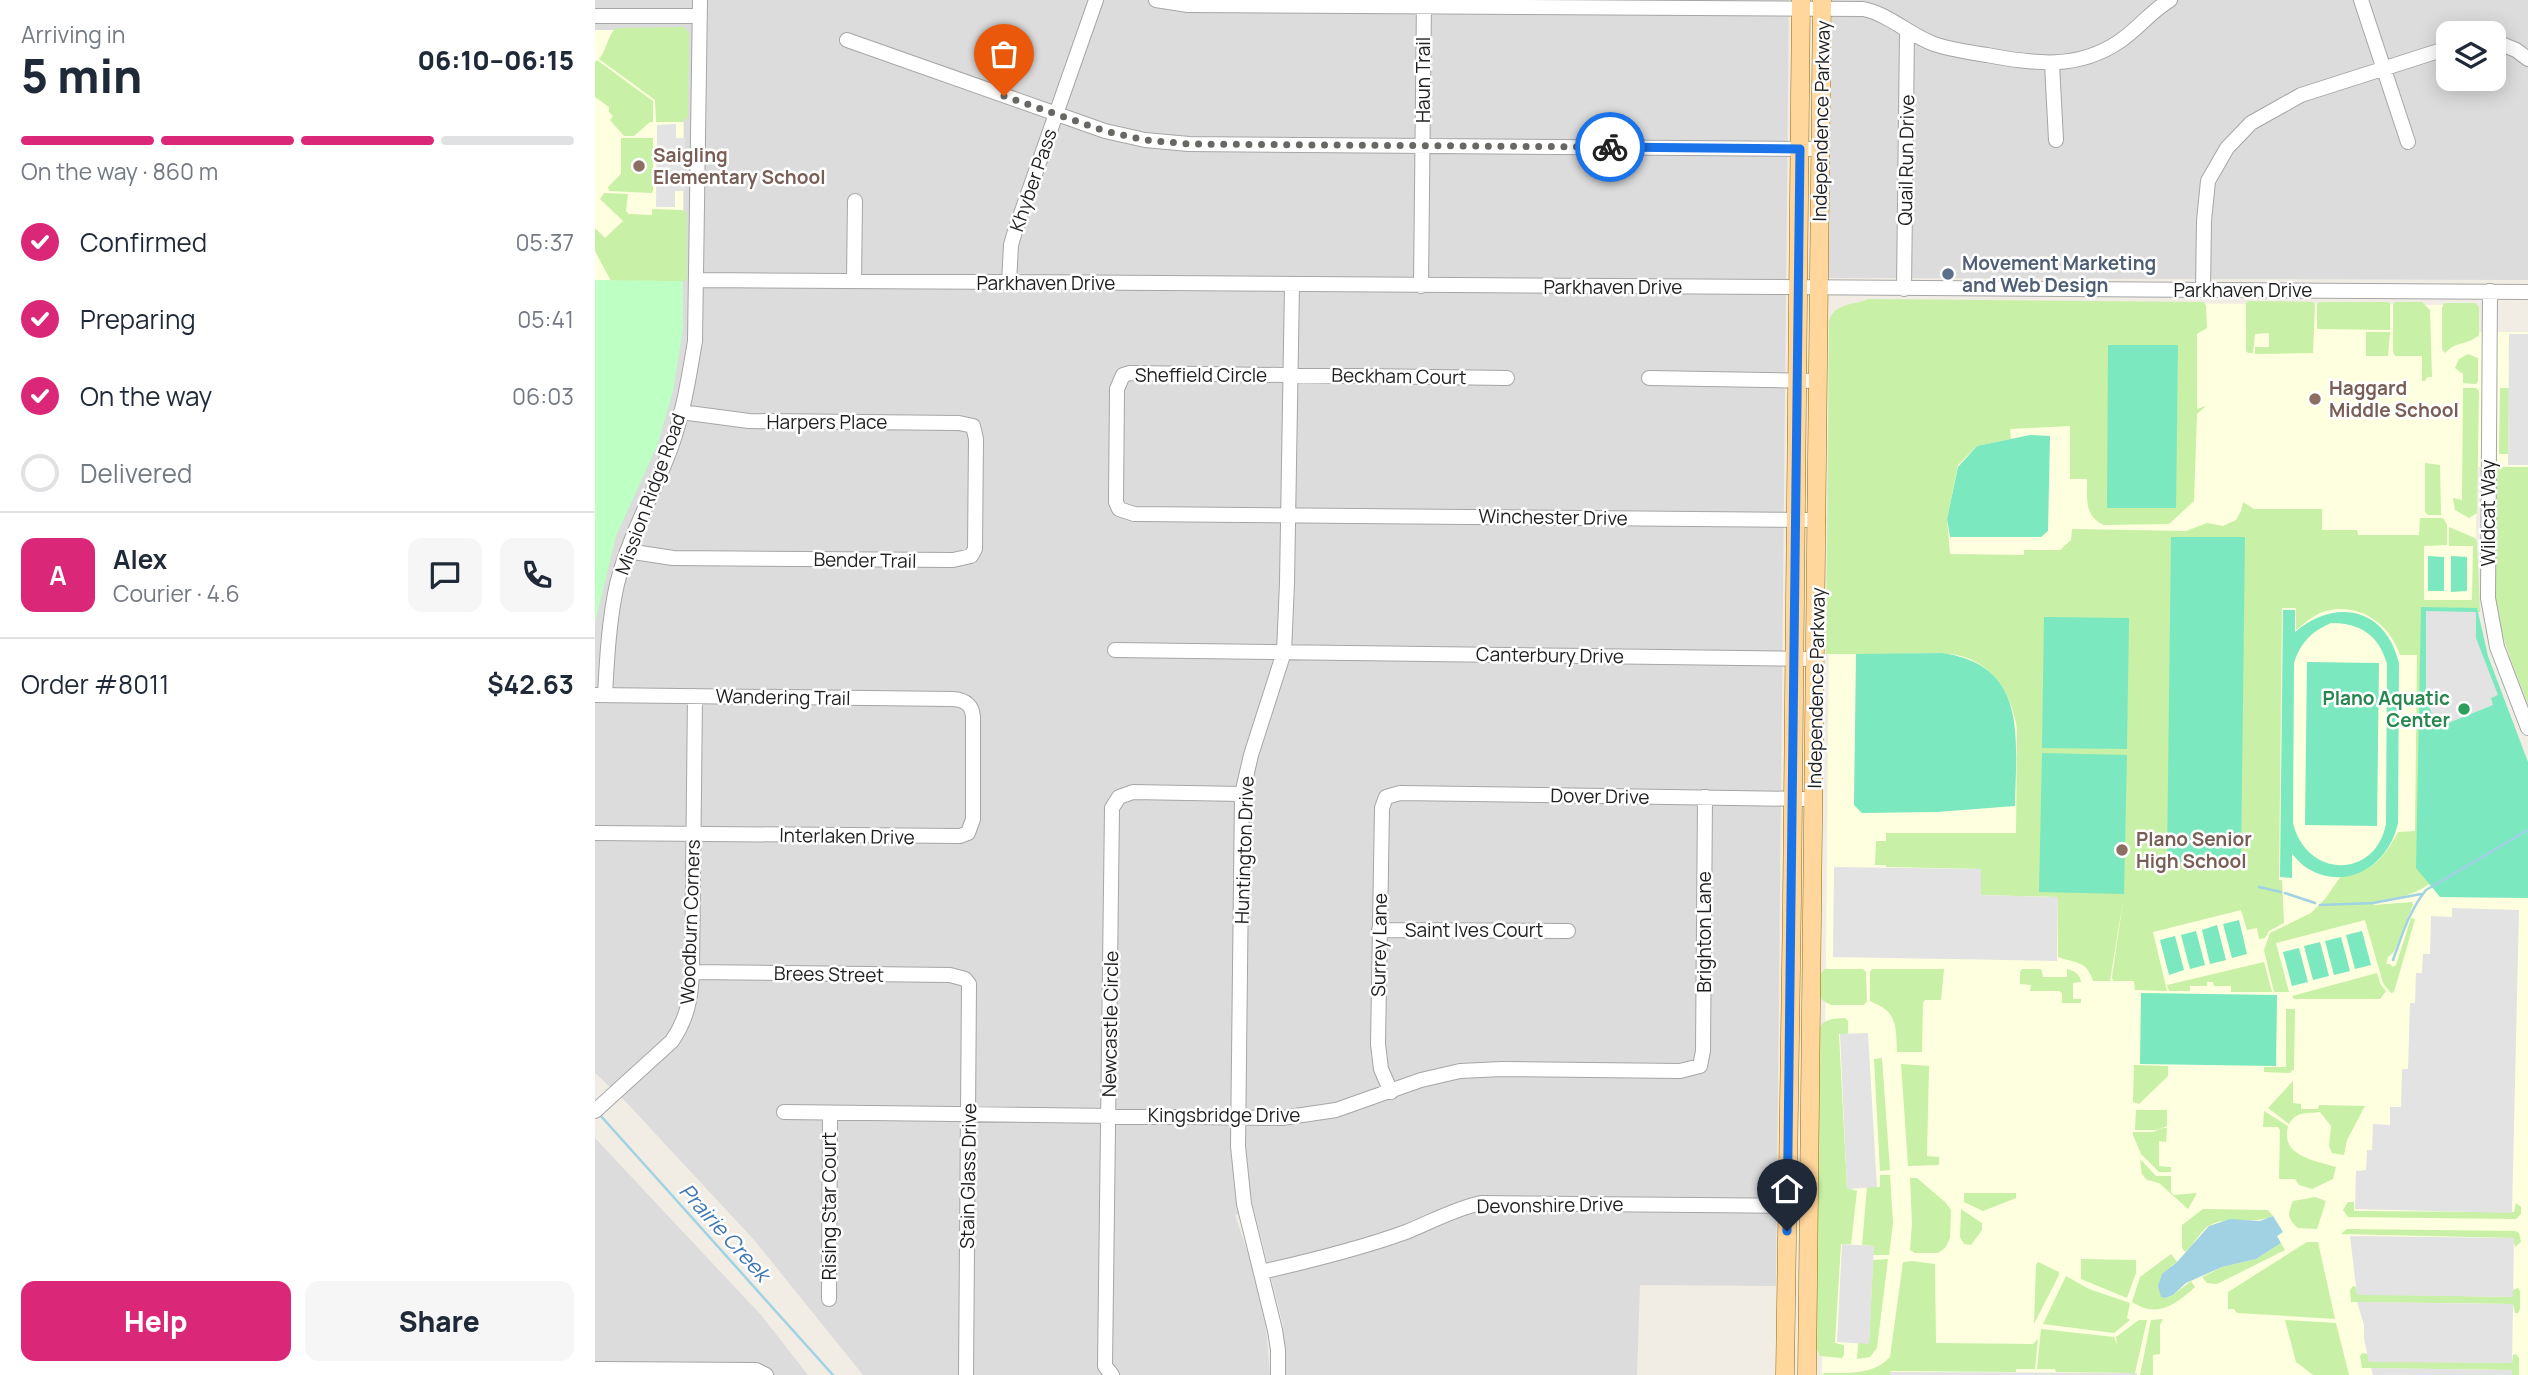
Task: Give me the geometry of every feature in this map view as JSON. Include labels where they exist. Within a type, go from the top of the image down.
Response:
[{"type":"main road","name":"Independence Parkway","points":[[1785,1370],[1801,5]]},
{"type":"main road","name":"Independence Parkway","points":[[1807,1370],[1822,5]]},
{"type":"main road","points":[[1785,1370],[1807,1370]]},
{"type":"street","name":"Mission Ridge Road","points":[[600,695],[617,584],[641,513],[670,449],[681,412],[695,341],[698,280],[700,0]]},
{"type":"street","name":"Khyber Pass","points":[[1009,283],[1010,252],[1015,231],[1096,0]]},
{"type":"street","points":[[1156,0],[1188,5],[1822,5],[1873,11],[1922,39],[1953,49],[2052,64],[2069,62],[2106,49],[2121,40],[2169,0]]},
{"type":"street","points":[[2361,0],[2408,142]]},
{"type":"street","name":"Haun Trail","points":[[1421,286],[1424,4]]},
{"type":"street","points":[[595,16],[700,16]]},
{"type":"street","name":"Quail Run Drive","points":[[1904,289],[1907,31]]},
{"type":"street","points":[[847,40],[1105,131],[1145,140],[1189,144],[1820,149]]},
{"type":"street","points":[[2506,46],[2528,59]]},
{"type":"street","points":[[2203,290],[2204,221],[2208,181],[2227,148],[2251,123],[2301,95],[2436,52]]},
{"type":"street","points":[[2052,64],[2056,140]]},
{"type":"street","points":[[854,282],[855,201]]},
{"type":"street","name":"Parkhaven Drive","points":[[698,280],[2528,292]]},
{"type":"street","name":"Huntington Drive","points":[[1278,1375],[1275,1330],[1241,1189],[1238,1118],[1243,794],[1251,755],[1284,652],[1292,285]]},
{"type":"street","name":"Wildcat Way","points":[[2490,291],[2488,598],[2497,648],[2528,728]]},
{"type":"street","name":"Sheffield Circle","points":[[1288,514],[1125,513],[1119,509],[1115,492],[1117,389],[1123,375],[1138,372],[1290,375]]},
{"type":"street","name":"Beckham Court","points":[[1290,375],[1507,378]]},
{"type":"street","points":[[1649,378],[1818,381]]},
{"type":"street","name":"Harpers Place","points":[[681,412],[749,421],[958,423],[973,426]]},
{"type":"street","name":"Bender Trail","points":[[627,551],[673,558],[964,559],[971,556],[976,540],[976,431],[973,426]]},
{"type":"street","name":"Winchester Drive","points":[[1288,514],[1818,520]]},
{"type":"street","name":"Canterbury Drive","points":[[1115,650],[1816,659]]},
{"type":"street","name":"Wandering Trail","points":[[600,695],[953,699],[969,704]]},
{"type":"street","name":"Woodburn Corners","points":[[595,1111],[661,1052],[680,1029],[689,1005],[692,972],[695,696]]},
{"type":"street","name":"Interlaken Drive","points":[[595,833],[952,837],[968,833],[973,819],[973,717],[969,704]]},
{"type":"street","name":"Newcastle Circle","points":[[1112,1375],[1105,1366],[1112,808],[1119,797],[1133,792],[1243,794]]},
{"type":"street","name":"Dover Drive","points":[[1386,797],[1400,793],[1814,799]]},
{"type":"street","name":"Surrey Lane","points":[[1386,797],[1382,808],[1378,1044],[1381,1069],[1391,1092]]},
{"type":"street","name":"Brighton Lane","points":[[1700,1066],[1703,1051],[1705,797]]},
{"type":"street","name":"Saint Ives Court","points":[[1379,930],[1568,931]]},
{"type":"street","name":"Brees Street","points":[[692,972],[950,975],[965,979]]},
{"type":"street","name":"Stain Glass Drive","points":[[965,979],[970,991],[966,1375]]},
{"type":"street","name":"Kingsbridge Drive","points":[[784,1112],[1282,1118],[1322,1113],[1359,1104],[1440,1075],[1482,1070],[1680,1071],[1700,1066]]},
{"type":"street","name":"Rising Star Court","points":[[829,1299],[830,1113]]},
{"type":"street","name":"Devonshire Drive","points":[[1261,1272],[1358,1248],[1408,1231],[1466,1206],[1481,1203],[1808,1206]]},
{"type":"street","points":[[595,1368],[756,1370],[767,1375]]},
{"type":"shaded area","points":[[595,0],[1789,0],[1776,1286],[1640,1285],[1637,1375],[1284,1375],[1283,1325],[1254,1210],[1235,1215],[1264,1301],[1270,1375],[863,1375],[755,1241],[625,1101],[595,1073]]},
{"type":"shaded area","points":[[1832,0],[2528,0],[2528,280],[1828,278]]},
{"type":"shaded area","name":"Saigling Elementary School","points":[[595,30],[684,30],[683,281],[595,280]]},
{"type":"shaded area","points":[[676,124],[676,138],[685,138],[685,191],[675,191],[675,207],[656,207],[657,125]]},
{"type":"shaded area","name":"Plano Senior High School","points":[[2103,303],[2477,305],[2478,332],[2528,332],[2528,467],[2477,467],[2475,582],[2440,897],[2528,898],[2528,1375],[1822,1375],[1832,324]]},
{"type":"shaded area","points":[[2509,334],[2528,334],[2528,465],[2508,465]]},
{"type":"shaded area","points":[[2426,611],[2476,612],[2476,638],[2498,695],[2491,698],[2493,705],[2446,724],[2442,716],[2434,719],[2426,699]]},
{"type":"shaded area","points":[[1834,867],[1981,869],[1981,895],[2058,897],[2057,961],[1833,957]]},
{"type":"shaded area","points":[[2452,908],[2519,910],[2512,1213],[2355,1209],[2356,1171],[2366,1170],[2367,1150],[2372,1150],[2373,1124],[2390,1125],[2390,1107],[2401,1107],[2402,1069],[2408,1069],[2410,1003],[2415,1003],[2416,973],[2422,973],[2423,954],[2430,954],[2431,916],[2452,917]]},
{"type":"shaded area","points":[[1868,1033],[1877,1187],[1847,1189],[1840,1034]]},
{"type":"shaded area","points":[[595,1138],[761,1315],[808,1375],[595,1375]]},
{"type":"shaded area","points":[[2350,1236],[2514,1238],[2513,1297],[2357,1295]]},
{"type":"shaded area","points":[[1842,1244],[1874,1246],[1869,1344],[1837,1342]]},
{"type":"shaded area","points":[[2357,1302],[2513,1304],[2512,1363],[2369,1362],[2364,1325]]},
{"type":"shaded area","points":[[2371,1368],[2512,1370],[2512,1375],[2373,1375]]},
{"type":"shaded area","points":[[1890,1372],[2137,1373],[2137,1375],[1890,1375]]},
{"type":"green space","points":[[684,27],[689,32],[688,117],[683,122],[656,122],[655,100],[599,59],[616,28]]},
{"type":"green space","points":[[597,60],[653,101],[653,122],[634,136],[624,136],[610,120],[613,116],[609,107],[595,97]]},
{"type":"green space","points":[[621,138],[653,138],[651,193],[609,191],[608,187],[621,174]]},
{"type":"green space","points":[[604,193],[628,194],[626,211],[629,214],[652,215],[652,209],[682,210],[687,213],[687,279],[611,281],[595,251],[595,228],[605,238],[623,221],[600,199]]},
{"type":"green space","points":[[595,280],[683,281],[683,328],[673,391],[657,446],[616,536],[595,623]]},
{"type":"green space","points":[[1869,299],[2204,302],[2206,306],[2207,328],[2197,334],[2197,409],[2206,406],[2197,414],[2194,501],[2169,524],[2104,525],[2090,512],[2087,479],[2070,479],[2070,426],[2010,429],[2011,439],[1977,446],[1958,465],[1947,519],[1950,554],[2024,555],[2024,550],[2060,550],[2071,540],[2072,529],[2186,531],[2207,523],[2223,526],[2236,520],[2243,502],[2254,509],[2322,509],[2322,530],[2357,530],[2358,535],[2419,535],[2420,518],[2443,518],[2447,524],[2447,545],[2424,546],[2424,600],[2472,600],[2473,546],[2449,546],[2449,527],[2475,538],[2480,612],[2426,611],[2431,882],[2411,894],[2373,902],[2374,905],[2412,902],[2413,905],[2394,952],[2388,957],[2386,964],[2393,967],[2396,965],[2411,918],[2415,919],[2394,992],[2391,993],[2383,983],[2365,920],[2276,943],[2289,992],[2274,992],[2264,950],[2270,933],[2311,913],[2341,876],[2360,872],[2375,863],[2398,832],[2415,831],[2417,655],[2400,655],[2382,626],[2353,610],[2325,611],[2296,630],[2296,608],[2282,608],[2279,880],[2282,880],[2284,923],[2269,931],[2265,938],[2259,939],[2257,928],[2247,930],[2241,910],[2153,932],[2167,991],[2135,990],[2134,981],[2113,981],[2124,895],[2110,981],[2093,981],[2084,966],[2058,957],[2058,897],[1980,895],[1981,869],[1875,865],[1876,841],[1886,841],[1886,833],[2016,833],[2017,730],[2011,705],[1999,683],[1991,673],[1970,659],[1936,653],[1826,654],[1829,321],[1840,308]]},
{"type":"green space","points":[[2248,301],[2313,302],[2313,353],[2255,354],[2255,347],[2269,347],[2269,333],[2255,334],[2253,353],[2248,353]]},
{"type":"green space","points":[[2319,302],[2388,302],[2390,330],[2317,329]]},
{"type":"green space","points":[[2395,302],[2422,302],[2430,310],[2432,377],[2427,377],[2425,381],[2422,381],[2422,356],[2395,356],[2393,352]]},
{"type":"green space","points":[[2444,303],[2475,303],[2479,307],[2479,335],[2445,353],[2442,349]]},
{"type":"green space","points":[[2366,332],[2390,332],[2388,356],[2366,356]]},
{"type":"green space","points":[[2108,345],[2178,345],[2176,508],[2107,508]]},
{"type":"green space","points":[[2468,354],[2478,358],[2476,384],[2463,383],[2463,374],[2455,368],[2459,359]]},
{"type":"green space","points":[[2463,388],[2476,388],[2479,391],[2477,513],[2469,518],[2455,510],[2453,498],[2462,500]]},
{"type":"green space","points":[[2500,388],[2509,388],[2508,454],[2499,454]]},
{"type":"green space","points":[[2030,435],[2050,436],[2048,531],[2041,537],[1950,537],[1947,519],[1958,467],[1977,446]]},
{"type":"green space","points":[[2425,463],[2440,465],[2441,515],[2428,515],[2425,512]]},
{"type":"green space","points":[[2495,467],[2528,467],[2528,704],[2505,644],[2497,607],[2494,555]]},
{"type":"green space","points":[[2171,537],[2245,537],[2241,863],[2167,862]]},
{"type":"green space","points":[[2428,556],[2444,557],[2444,591],[2428,591]]},
{"type":"green space","points":[[2451,556],[2467,557],[2467,591],[2451,592]]},
{"type":"green space","name":"Plano Aquatic Center","points":[[2421,607],[2477,608],[2488,656],[2528,762],[2528,898],[2440,897],[2416,868]]},
{"type":"green space","points":[[2283,610],[2295,610],[2295,632],[2327,614],[2357,614],[2371,620],[2383,630],[2399,663],[2398,823],[2385,852],[2363,871],[2349,876],[2319,874],[2304,866],[2292,854],[2292,878],[2280,877]],"holes":[[[2331,623],[2359,628],[2373,638],[2387,664],[2386,824],[2379,842],[2369,855],[2355,863],[2340,865],[2325,862],[2311,854],[2300,841],[2293,823],[2294,663],[2300,649],[2312,634]]]},
{"type":"green space","points":[[2044,617],[2129,618],[2127,749],[2042,748]]},
{"type":"green space","points":[[1942,653],[1970,660],[1990,673],[2004,689],[2015,731],[2015,806],[1937,812],[1862,813],[1854,805],[1856,654]]},
{"type":"green space","points":[[2307,662],[2379,663],[2377,826],[2305,825]]},
{"type":"green space","points":[[2042,753],[2127,755],[2124,894],[2039,892]]},
{"type":"green space","points":[[2239,920],[2247,954],[2232,958],[2223,924]]},
{"type":"green space","points":[[2217,925],[2226,960],[2210,964],[2202,930]]},
{"type":"green space","points":[[2196,931],[2205,965],[2190,969],[2181,935]]},
{"type":"green space","points":[[2362,931],[2371,965],[2355,969],[2346,935]]},
{"type":"green space","points":[[2175,936],[2184,970],[2169,975],[2160,940]]},
{"type":"green space","points":[[2341,937],[2350,971],[2334,975],[2325,941]]},
{"type":"green space","points":[[2320,942],[2329,976],[2313,980],[2304,946]]},
{"type":"green space","points":[[2299,948],[2308,982],[2292,986],[2283,952]]},
{"type":"green space","points":[[2264,962],[2272,992],[2231,992],[2231,986],[2214,986],[2213,982],[2207,982],[2207,986],[2190,986],[2190,991],[2169,991],[2167,985]]},
{"type":"green space","points":[[1825,969],[1863,969],[1866,972],[1867,1001],[1864,1005],[1831,1005],[1822,1000],[1819,993],[1820,974]]},
{"type":"green space","points":[[1872,969],[1944,969],[1941,1000],[1925,1000],[1923,1003],[1922,1052],[1897,1052],[1892,1018],[1885,1009],[1870,1001]]},
{"type":"green space","points":[[2022,969],[2041,969],[2043,977],[2067,977],[2067,969],[2075,972],[2081,982],[2073,983],[2073,999],[2081,999],[2081,1003],[2062,1003],[2062,993],[2059,991],[2030,991],[2031,985],[2020,984]]},
{"type":"green space","points":[[2377,973],[2386,991],[2380,999],[2294,999],[2292,996]]},
{"type":"green space","points":[[2141,993],[2277,995],[2276,1066],[2140,1064]]},
{"type":"green space","points":[[2286,1009],[2295,1009],[2294,1070],[2291,1073],[2264,1072],[2264,1067],[2286,1067]]},
{"type":"green space","points":[[1845,1018],[1848,1021],[1848,1034],[1839,1034],[1847,1188],[1857,1191],[1851,1244],[1841,1244],[1835,1343],[1844,1345],[1842,1358],[1820,1356],[1816,1347],[1819,1029],[1827,1021]]},
{"type":"green space","points":[[1882,1058],[1890,1170],[1880,1171],[1874,1059]]},
{"type":"green space","points":[[1901,1064],[1929,1066],[1927,1156],[1939,1157],[1939,1165],[1908,1166]]},
{"type":"green space","points":[[2134,1065],[2168,1066],[2168,1076],[2139,1104],[2133,1102]]},
{"type":"green space","points":[[2293,1081],[2293,1103],[2301,1104],[2301,1109],[2318,1109],[2319,1105],[2365,1106],[2347,1140],[2344,1155],[2332,1153],[2329,1146],[2331,1126],[2320,1112],[2296,1116],[2289,1124],[2268,1108]]},
{"type":"green space","points":[[2136,1110],[2167,1110],[2167,1126],[2157,1130],[2135,1130]]},
{"type":"green space","points":[[2264,1111],[2288,1126],[2289,1144],[2294,1150],[2309,1159],[2336,1167],[2333,1179],[2312,1189],[2299,1185],[2295,1179],[2279,1179],[2280,1130],[2278,1127],[2263,1127]]},
{"type":"green space","points":[[2167,1128],[2166,1142],[2159,1141],[2159,1166],[2171,1167],[2171,1172],[2159,1172],[2141,1154],[2133,1135],[2133,1132],[2153,1132]]},
{"type":"green space","points":[[2140,1159],[2156,1176],[2171,1176],[2171,1192],[2174,1195],[2197,1193],[2188,1209],[2159,1183],[2147,1180],[2142,1174]]},
{"type":"green space","points":[[1880,1175],[1890,1175],[1893,1223],[1889,1255],[1873,1255],[1874,1246],[1862,1245],[1867,1187],[1880,1187]]},
{"type":"green space","points":[[1910,1178],[1917,1178],[1951,1210],[1950,1238],[1945,1248],[1938,1253],[1915,1253],[1910,1250]]},
{"type":"green space","points":[[1964,1193],[2016,1193],[2016,1198],[1983,1211],[1964,1202]]},
{"type":"green space","points":[[2315,1197],[2326,1201],[2317,1229],[2298,1228],[2289,1215],[2293,1201]]},
{"type":"green space","points":[[2348,1202],[2354,1202],[2354,1211],[2514,1212],[2516,1203],[2521,1207],[2521,1214],[2516,1219],[2348,1217],[2343,1210]]},
{"type":"green space","points":[[1961,1209],[1982,1223],[1982,1230],[1971,1245],[1964,1244],[1960,1237]]},
{"type":"green space","points":[[2203,1209],[2268,1210],[2273,1216],[2215,1223],[2207,1227],[2185,1252],[2182,1248],[2182,1225]]},
{"type":"green space","points":[[2347,1229],[2515,1231],[2519,1233],[2521,1242],[2515,1247],[2513,1238],[2341,1234]]},
{"type":"green space","points":[[2307,1242],[2318,1242],[2335,1319],[2237,1313],[2234,1309],[2228,1309],[2228,1292]]},
{"type":"green space","points":[[2281,1243],[2285,1250],[2217,1284],[2207,1283],[2202,1277],[2222,1267],[2256,1259]]},
{"type":"green space","points":[[2171,1254],[2177,1262],[2171,1266],[2165,1298],[2191,1281],[2195,1287],[2165,1308],[2149,1309],[2132,1302],[2140,1277]]},
{"type":"green space","points":[[1888,1259],[1877,1348],[1870,1357],[1857,1359],[1858,1343],[1869,1343],[1873,1260]]},
{"type":"green space","points":[[2081,1259],[2136,1260],[2136,1273],[2127,1298],[2081,1279]]},
{"type":"green space","points":[[1903,1262],[1935,1264],[1936,1343],[2033,1344],[2038,1339],[2035,1369],[2016,1369],[2016,1372],[1891,1371],[1891,1375],[1821,1375],[1869,1370],[1890,1357]]},
{"type":"green space","points":[[2038,1262],[2059,1272],[2059,1275],[2034,1324],[2036,1265]]},
{"type":"green space","points":[[2066,1276],[2089,1289],[2130,1303],[2127,1318],[2130,1320],[2114,1333],[2043,1324]]},
{"type":"green space","points":[[2353,1286],[2356,1287],[2357,1294],[2513,1297],[2513,1290],[2518,1288],[2520,1309],[2515,1313],[2513,1304],[2351,1302],[2350,1290]]},
{"type":"green space","points":[[2163,1319],[2160,1325],[2160,1354],[2153,1355],[2153,1375],[2140,1375],[2151,1320]]},
{"type":"green space","points":[[2139,1320],[2147,1320],[2135,1373],[2056,1372],[2055,1369],[2037,1369],[2041,1329],[2114,1337],[2117,1345],[2116,1337]]},
{"type":"green space","points":[[2285,1320],[2336,1323],[2349,1375],[2313,1375],[2296,1362]]},
{"type":"green space","points":[[2362,1353],[2369,1354],[2369,1361],[2512,1363],[2513,1355],[2516,1354],[2519,1358],[2519,1375],[2512,1375],[2512,1370],[2362,1368]]},
{"type":"water","points":[[2273,1216],[2283,1232],[2277,1236],[2281,1243],[2256,1259],[2222,1267],[2186,1283],[2173,1295],[2161,1297],[2158,1286],[2162,1274],[2177,1262],[2209,1226],[2230,1219],[2260,1221]]},
{"type":"waterway","points":[[2393,960],[2410,915],[2426,890],[2528,830]]},
{"type":"waterway","points":[[2259,887],[2281,892]]},
{"type":"waterway","points":[[2285,893],[2315,903]]},
{"type":"waterway","points":[[2320,905],[2373,903],[2421,894]]},
{"type":"waterway","name":"Prairie Creek","points":[[600,1115],[833,1375]]},
{"type":"way so far","points":[[1004,96],[1105,131],[1145,140],[1189,144],[1610,147]]},
{"type":"place","name":"Saigling Elementary School","points":[[639,166]]},
{"type":"place","name":"Movement Marketing and Web Design","points":[[1948,274]]},
{"type":"place","name":"Haggard Middle School","points":[[2315,399]]},
{"type":"place","name":"Plano Aquatic Center","points":[[2464,709]]},
{"type":"place","name":"Plano Senior High School","points":[[2122,850]]},
{"type":"route","points":[[1610,147],[1800,149],[1787,1231]]}]
